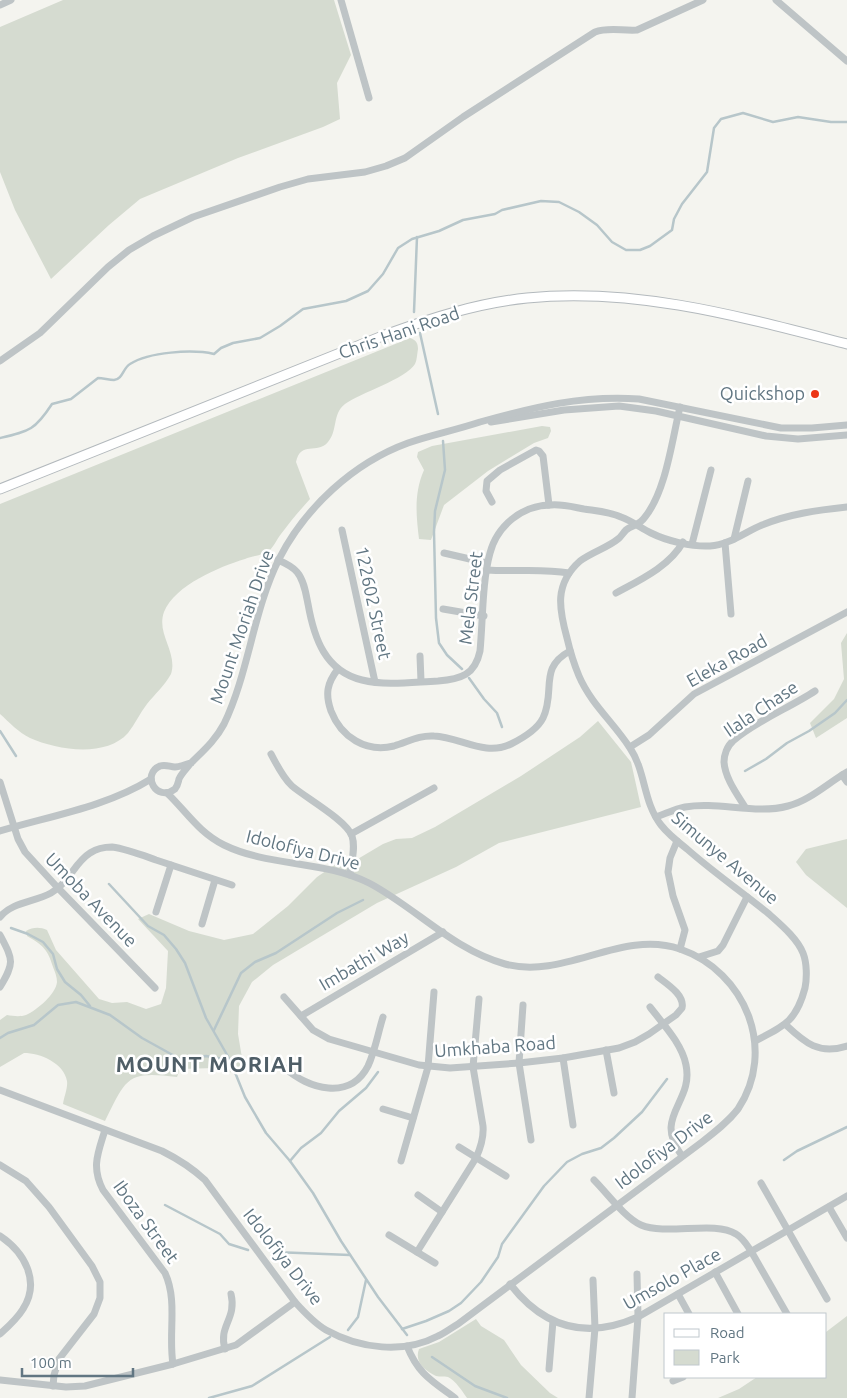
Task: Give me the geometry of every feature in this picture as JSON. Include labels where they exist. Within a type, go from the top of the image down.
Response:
[{"type":"main road","name":"Chris Hani Road","points":[[0,489],[384,335],[427,319],[496,302],[566,295],[618,296],[653,300],[696,308],[847,344]]},
{"type":"street","points":[[0,5],[11,0]]},
{"type":"street","points":[[341,0],[369,98]]},
{"type":"street","points":[[0,361],[40,333],[108,267],[129,250],[153,236],[193,217],[280,187],[308,179],[364,172],[399,161],[595,32],[603,29],[637,30],[703,0]]},
{"type":"street","points":[[776,0],[847,61]]},
{"type":"street","name":"Mount Moriah Drive","points":[[177,786],[179,778],[191,763],[212,743],[224,724],[264,596],[278,560],[315,507],[347,477],[366,464],[407,443],[538,406],[585,399],[631,399],[781,428],[847,425]]},
{"type":"street","name":"Mount Moriah Drive","points":[[480,422],[501,421],[564,410],[619,406],[656,411],[747,433],[780,438],[798,439],[847,436]]},
{"type":"street","points":[[444,553],[502,571],[538,569],[569,573],[582,560],[619,539],[628,528],[639,525],[652,507],[658,495],[669,457],[680,407]]},
{"type":"street","points":[[492,502],[486,491],[487,481],[500,470],[536,450],[540,451],[543,456],[549,504]]},
{"type":"street","points":[[692,544],[711,470]]},
{"type":"street","points":[[734,540],[748,481]]},
{"type":"street","name":"Mela Street","points":[[278,560],[287,564],[298,573],[305,592],[316,638],[322,650],[338,669],[352,677],[375,682],[452,680],[472,670],[477,662],[484,616],[487,566],[495,540],[507,524],[522,512],[549,504],[611,513],[639,525],[651,533],[692,544],[710,546],[734,540],[762,525],[785,517],[829,509],[847,508]]},
{"type":"street","name":"122602 Street","points":[[342,530],[375,682]]},
{"type":"street","points":[[616,592],[660,566],[678,550],[683,542]]},
{"type":"street","points":[[726,543],[731,614]]},
{"type":"street","name":"Simunye Avenue","points":[[569,573],[563,585],[560,607],[578,676],[586,691],[630,747],[638,762],[651,810],[667,832],[677,841],[784,927],[802,952],[806,966],[806,983],[802,1001],[786,1025],[755,1040]]},
{"type":"street","points":[[443,609],[484,616]]},
{"type":"street","name":"Eleka Road","points":[[630,747],[649,735],[694,694],[847,612]]},
{"type":"street","points":[[338,669],[327,690],[330,710],[338,726],[355,741],[363,745],[379,748],[394,746],[423,736],[437,736],[494,749],[509,745],[520,739],[543,719],[553,666],[561,656],[570,651]]},
{"type":"street","points":[[420,656],[421,681]]},
{"type":"street","name":"Ilala Chase","points":[[745,808],[726,773],[724,763],[727,750],[732,742],[751,729],[815,691]]},
{"type":"street","points":[[271,754],[281,773],[292,786],[336,818],[351,834],[353,846],[350,875]]},
{"type":"street","name":"Mount Moriah Drive","points":[[134,790],[151,779],[157,768],[165,765],[173,768],[191,763]]},
{"type":"street","points":[[173,768],[179,778]]},
{"type":"street","points":[[656,817],[685,807],[774,808],[788,806],[811,795],[845,773],[847,782]]},
{"type":"street","points":[[151,779],[154,788]]},
{"type":"street","name":"Umoba Avenue","points":[[0,782],[21,846],[58,888],[155,988]]},
{"type":"street","points":[[167,793],[172,792],[177,786]]},
{"type":"street","points":[[177,786],[180,805]]},
{"type":"street","name":"Mount Moriah Drive","points":[[0,832],[134,790],[154,788],[162,793],[167,793]]},
{"type":"street","points":[[351,834],[434,788]]},
{"type":"street","name":"Idolofiya Drive","points":[[0,1090],[162,1151],[193,1169],[205,1180],[295,1302],[309,1316],[325,1330],[342,1338],[359,1344],[376,1346],[407,1346],[422,1343],[438,1336],[483,1306],[726,1122],[737,1110],[743,1099],[752,1075],[755,1040],[750,1019],[737,992],[718,971],[699,957],[680,949],[656,945],[630,946],[548,967],[529,968],[506,965],[484,958],[383,890],[350,875],[255,856],[223,845],[198,827],[180,805],[167,793]]},
{"type":"street","points":[[677,841],[668,865],[668,872],[677,910],[685,930],[680,949]]},
{"type":"street","points":[[0,917],[10,908],[44,896],[58,888],[69,878],[86,856],[92,851],[105,847],[122,849],[232,885]]},
{"type":"street","points":[[156,912],[171,865]]},
{"type":"street","points":[[202,924],[215,880]]},
{"type":"street","points":[[699,957],[721,949],[747,897]]},
{"type":"street","name":"Imbathi Way","points":[[301,1016],[443,932]]},
{"type":"street","points":[[0,935],[10,954],[11,960],[8,974],[0,987]]},
{"type":"street","name":"Umkhaba Road","points":[[284,996],[320,1035],[372,1052],[428,1066],[473,1067],[563,1058],[606,1050],[635,1042],[663,1025],[680,1011],[683,1005],[678,995],[658,977]]},
{"type":"street","points":[[401,1161],[428,1066],[434,992]]},
{"type":"street","points":[[417,1252],[481,1147],[483,1133],[473,1067],[479,999]]},
{"type":"street","points":[[523,1005],[519,1063],[531,1140]]},
{"type":"street","points":[[650,1007],[681,1051],[687,1067],[686,1085],[670,1128],[672,1141],[682,1156]]},
{"type":"street","points":[[285,1068],[304,1082],[327,1088],[348,1086],[367,1067],[383,1017]]},
{"type":"street","points":[[786,1025],[798,1037],[817,1048],[832,1050],[847,1046]]},
{"type":"street","points":[[606,1050],[614,1093]]},
{"type":"street","points":[[563,1058],[573,1125]]},
{"type":"street","points":[[383,1109],[413,1118]]},
{"type":"street","name":"Iboza Street","points":[[105,1130],[95,1165],[98,1180],[103,1190],[165,1272],[169,1281],[173,1364]]},
{"type":"street","points":[[459,1147],[506,1176]]},
{"type":"street","points":[[0,1165],[26,1181],[49,1207],[92,1266],[100,1282],[100,1298],[94,1314],[59,1359],[54,1374],[53,1386]]},
{"type":"street","points":[[594,1180],[628,1217],[642,1226],[659,1229],[723,1229],[735,1233],[751,1251],[786,1313]]},
{"type":"street","points":[[761,1183],[827,1299]]},
{"type":"street","points":[[418,1195],[442,1212]]},
{"type":"street","name":"Umsolo Place","points":[[510,1284],[531,1308],[553,1321],[569,1327],[595,1328],[619,1324],[638,1317],[847,1196]]},
{"type":"street","points":[[829,1207],[847,1238]]},
{"type":"street","points":[[389,1234],[435,1263]]},
{"type":"street","points":[[0,1236],[16,1248],[24,1260],[30,1279],[29,1294],[24,1308],[0,1334]]},
{"type":"street","points":[[715,1272],[737,1313]]},
{"type":"street","points":[[632,1398],[638,1317],[637,1274]]},
{"type":"street","points":[[589,1398],[595,1328],[594,1280]]},
{"type":"street","points":[[225,1349],[223,1334],[233,1310],[231,1294]]},
{"type":"street","points":[[678,1294],[689,1313]]},
{"type":"street","points":[[0,1380],[53,1386],[85,1386],[173,1364],[225,1349],[244,1340],[295,1302]]},
{"type":"street","points":[[548,1369],[553,1321]]},
{"type":"street","points":[[407,1346],[416,1366],[422,1374],[455,1398]]},
{"type":"street","points":[[672,1380],[679,1378]]},
{"type":"green space","points":[[63,0],[334,0],[351,55],[337,83],[340,119],[238,158],[140,199],[51,279],[15,210],[0,172],[0,27]]},
{"type":"green space","points":[[410,338],[416,342],[418,349],[416,362],[410,370],[345,404],[338,413],[333,433],[328,442],[319,448],[305,449],[298,455],[296,462],[310,499],[288,525],[273,547],[268,552],[223,567],[199,578],[178,593],[170,602],[162,620],[172,658],[171,674],[144,707],[128,733],[119,741],[107,746],[94,749],[67,748],[54,746],[26,736],[0,714],[0,504]]},
{"type":"green space","points":[[542,426],[550,427],[551,431],[548,438],[534,443],[488,471],[444,505],[431,540],[419,539],[417,495],[424,470],[417,457],[418,452],[432,446]]},
{"type":"green space","points":[[847,633],[847,718],[816,738],[810,723],[834,699],[844,679],[841,643]]},
{"type":"green space","points":[[598,721],[631,762],[641,807],[499,843],[456,867],[377,903],[273,965],[252,982],[239,1006],[238,1034],[244,1070],[226,1073],[215,1068],[180,1069],[177,1077],[148,1075],[138,1077],[130,1080],[124,1086],[105,1121],[63,1104],[67,1081],[61,1069],[50,1060],[30,1053],[24,1053],[0,1067],[0,1020],[7,1015],[24,1016],[30,1013],[50,996],[57,982],[47,952],[41,945],[27,936],[26,931],[36,928],[47,930],[56,950],[99,999],[112,1003],[127,1002],[146,1009],[161,1004],[166,988],[168,951],[138,919],[149,914],[189,931],[224,940],[253,934],[288,906],[317,877],[336,864],[356,860],[383,844],[396,839],[412,838],[435,827],[521,776],[580,737]]},
{"type":"green space","points":[[847,839],[847,908],[806,875],[796,862],[806,849]]},
{"type":"green space","points":[[847,1316],[847,1398],[718,1398],[739,1389],[756,1378],[827,1378],[827,1331]]},
{"type":"green space","points":[[476,1319],[481,1326],[504,1340],[521,1365],[550,1393],[558,1398],[467,1398],[459,1386],[451,1379],[436,1376],[421,1366],[418,1358],[419,1349],[439,1342]]},
{"type":"waterway","points":[[0,438],[31,428],[41,419],[52,404],[71,399],[98,378],[117,379],[130,364],[138,360],[159,354],[183,352],[214,354],[221,348],[233,343],[260,338],[303,309],[346,301],[368,291],[383,274],[398,248],[412,239],[439,231],[463,220],[495,214],[502,210],[541,201],[559,202],[579,212],[597,225],[612,242],[626,250],[640,250],[650,246],[672,230],[674,219],[682,204],[707,172],[714,128],[721,119],[743,113],[773,122],[798,117],[831,122],[847,122]]},
{"type":"waterway","points":[[414,312],[417,237]]},
{"type":"waterway","points":[[420,333],[438,414]]},
{"type":"waterway","points":[[443,441],[445,470],[435,511],[434,532],[436,618],[439,643],[447,655],[462,669]]},
{"type":"waterway","points":[[469,678],[497,713],[502,727]]},
{"type":"waterway","points":[[745,771],[835,713],[847,700]]},
{"type":"waterway","points":[[0,731],[16,756]]},
{"type":"waterway","points":[[109,884],[148,926],[164,935],[176,949],[185,963],[206,1018],[230,1060],[245,1097],[266,1133],[290,1161],[313,1193],[341,1241],[378,1297],[407,1335]]},
{"type":"waterway","points":[[214,1030],[241,973],[255,962],[276,953],[337,913],[363,900]]},
{"type":"waterway","points":[[11,928],[43,942],[53,954],[57,969],[65,982],[81,995],[90,1006]]},
{"type":"waterway","points":[[0,1038],[8,1033],[34,1025],[58,1005],[76,1002],[110,1015],[142,1038],[180,1059],[206,1056],[230,1060]]},
{"type":"waterway","points":[[290,1161],[301,1148],[321,1133],[339,1111],[366,1088],[378,1072]]},
{"type":"waterway","points":[[402,1329],[449,1311],[461,1303],[481,1282],[498,1257],[502,1244],[544,1186],[567,1162],[582,1154],[601,1148],[614,1138],[642,1112],[667,1079]]},
{"type":"waterway","points":[[784,1160],[797,1151],[847,1127]]},
{"type":"waterway","points":[[165,1205],[220,1234],[229,1244],[248,1250]]},
{"type":"waterway","points":[[274,1252],[350,1255]]},
{"type":"waterway","points":[[348,1330],[358,1317],[366,1280]]},
{"type":"waterway","points":[[209,1398],[252,1386],[330,1337]]},
{"type":"waterway","points":[[432,1357],[475,1386],[507,1398]]},
{"type":"place","name":"Quickshop","points":[[815,394]]},
{"type":"district","name":"MOUNT MORIAH","points":[[210,1064]]}]
